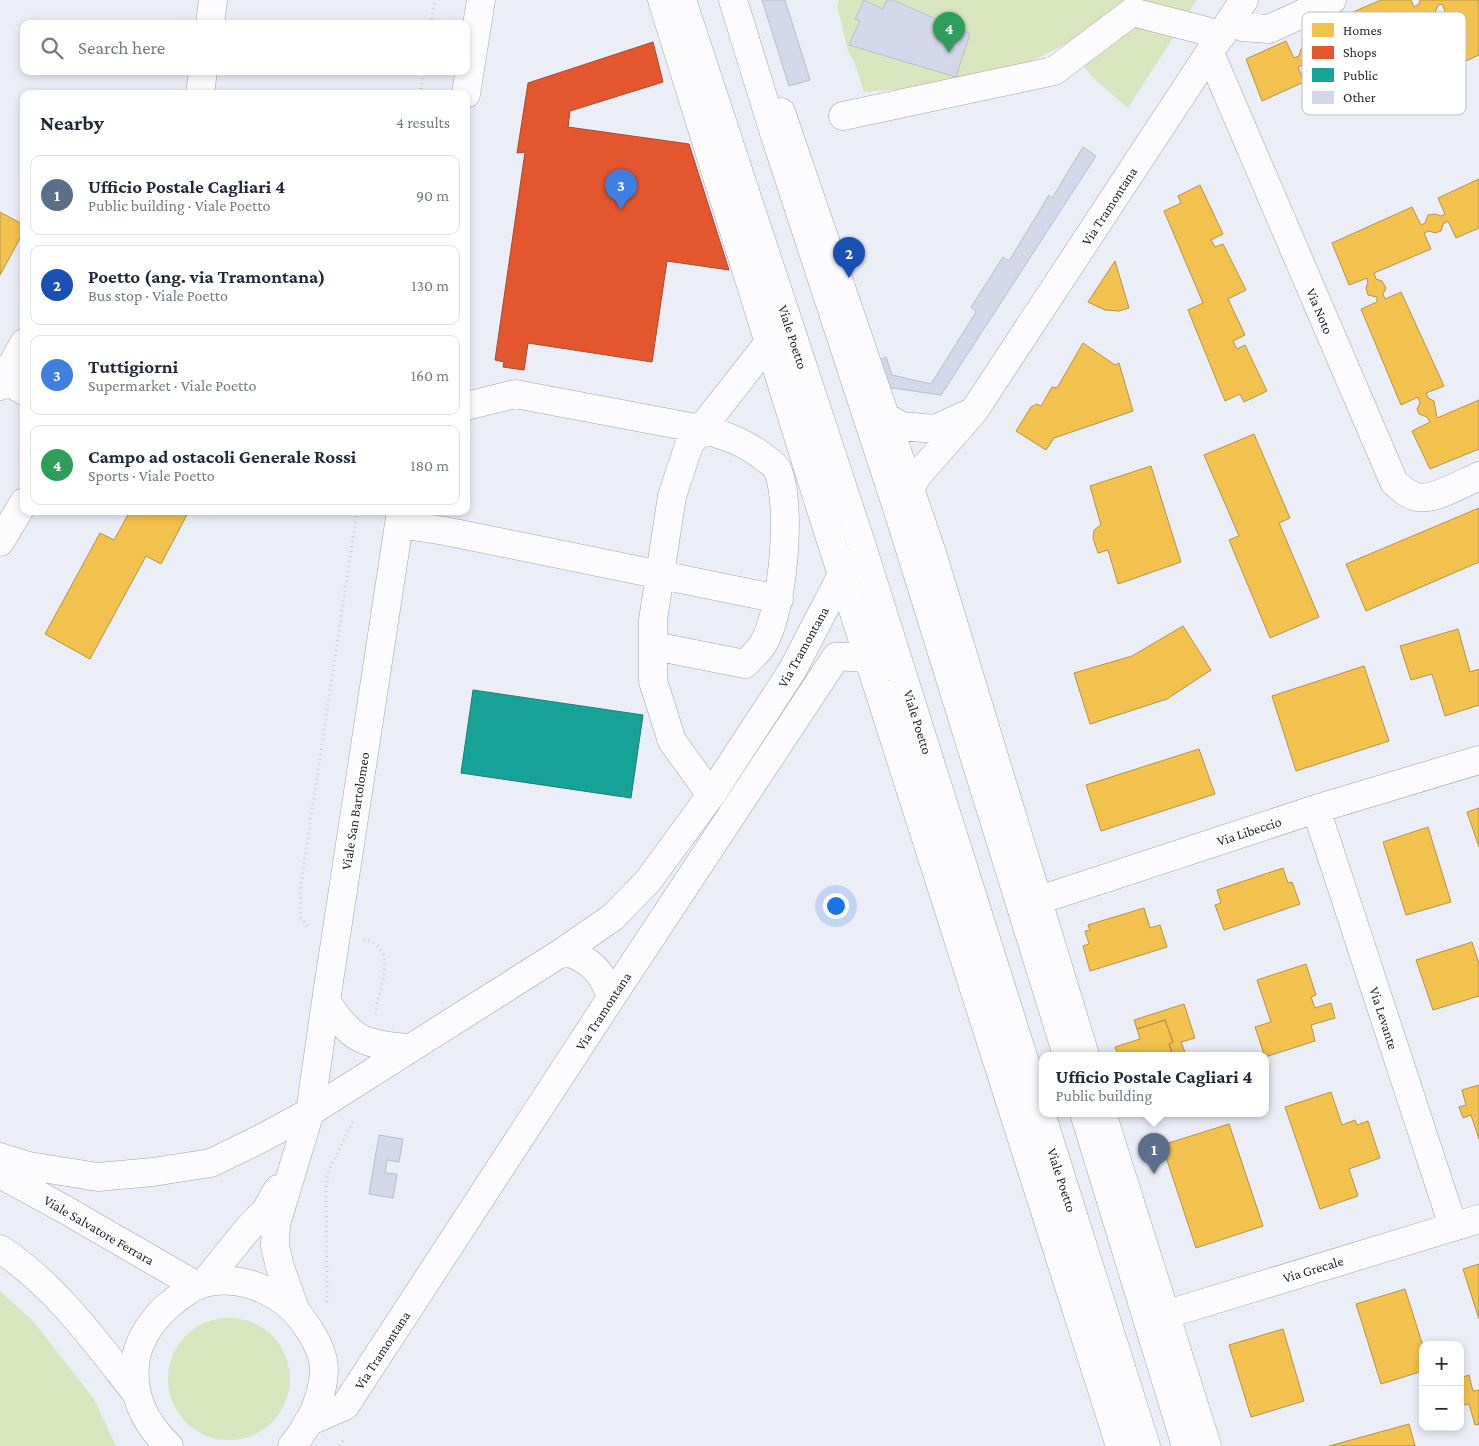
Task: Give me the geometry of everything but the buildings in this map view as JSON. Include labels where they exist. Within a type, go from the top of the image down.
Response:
[{"type":"main road","points":[[210,20],[213,0]]},
{"type":"main road","points":[[470,69],[481,0]]},
{"type":"main road","points":[[662,0],[842,574],[1120,1446]]},
{"type":"main road","name":"Viale Poetto","points":[[682,0],[860,540],[1039,1106]]},
{"type":"main road","points":[[734,0],[775,136],[862,402],[904,500]]},
{"type":"main road","points":[[746,0],[769,76],[885,416],[904,500],[1029,903],[1084,1052]]},
{"type":"main road","points":[[1306,12],[1332,0]]},
{"type":"main road","points":[[842,116],[1054,72],[1132,12],[1227,27],[1269,29],[1302,14]]},
{"type":"main road","name":"Via Tramontana","points":[[904,500],[917,476],[974,411],[1227,27]]},
{"type":"main road","name":"Via Noto","points":[[1227,27],[1394,482],[1402,490],[1416,497],[1430,498],[1479,476]]},
{"type":"main road","points":[[201,90],[203,75]]},
{"type":"main road","points":[[467,90],[469,75]]},
{"type":"main road","points":[[711,795],[672,741],[654,681],[654,620],[672,496],[689,445],[787,319]]},
{"type":"main road","points":[[7,383],[20,352]]},
{"type":"main road","points":[[470,411],[515,394],[701,429],[737,440],[762,455],[777,467],[784,494],[784,548],[778,607],[763,644],[745,664],[654,646]]},
{"type":"main road","points":[[862,402],[901,426],[935,429],[974,411]]},
{"type":"main road","points":[[0,542],[20,509]]},
{"type":"main road","points":[[400,518],[447,521],[661,574],[779,599]]},
{"type":"main road","name":"Viale San Bartolomeo","points":[[296,1312],[280,1267],[275,1246],[276,1224],[310,1112],[400,518]]},
{"type":"main road","name":"Via Tramontana","points":[[410,1048],[564,951],[613,916],[648,881],[711,795],[792,671],[860,540]]},
{"type":"main road","name":"Via Tramontana","points":[[301,1437],[345,1406],[836,657],[855,656],[879,664],[910,696]]},
{"type":"main road","name":"Via Libeccio","points":[[1029,903],[1316,809],[1479,760]]},
{"type":"main road","name":"Via Levante","points":[[1316,809],[1453,1226]]},
{"type":"main road","points":[[1029,903],[1066,1052]]},
{"type":"main road","points":[[564,951],[580,957],[595,967],[608,987],[611,998]]},
{"type":"main road","points":[[326,1001],[339,1021],[359,1038],[383,1046],[410,1048]]},
{"type":"main road","points":[[0,1157],[29,1166],[98,1177],[153,1172],[211,1163],[310,1112],[410,1048]]},
{"type":"main road","name":"Viale Poetto","points":[[1042,1117],[1146,1446]]},
{"type":"main road","points":[[1085,1117],[1156,1318],[1207,1446]]},
{"type":"main road","points":[[1103,1117],[1156,1318],[1186,1446]]},
{"type":"main road","name":"Viale San Bartolomeo","points":[[200,1285],[266,1210],[293,1164]]},
{"type":"main road","name":"Viale Salvatore Ferrara","points":[[0,1174],[200,1285]]},
{"type":"main road","name":"Via Grecale","points":[[1156,1318],[1479,1219]]},
{"type":"main road","points":[[0,1249],[52,1290],[136,1393]]},
{"type":"main road","points":[[169,1446],[159,1437],[146,1418],[136,1393],[133,1372],[137,1350],[160,1312],[184,1292],[200,1285],[224,1281],[249,1284],[278,1296],[300,1314],[317,1342],[324,1369],[321,1393],[301,1437]]},
{"type":"main road","points":[[146,1418],[149,1446]]},
{"type":"path","points":[[432,20],[435,0]]},
{"type":"path","points":[[421,90],[423,75]]},
{"type":"path","points":[[312,928],[307,927],[300,917],[300,884],[356,515]]},
{"type":"path","points":[[367,940],[376,943],[384,954],[386,966],[374,1015]]},
{"type":"path","points":[[328,1310],[326,1182],[330,1168],[354,1120]]},
{"type":"green space","points":[[839,0],[1197,0],[1128,108],[1092,77],[1067,43],[1027,63],[971,82],[864,92],[855,64],[848,51],[837,5]]},
{"type":"green space","points":[[0,1291],[34,1322],[94,1399],[116,1446],[0,1446]]},
{"type":"green space","points":[[229,1318],[241,1319],[252,1323],[263,1328],[272,1336],[280,1345],[285,1356],[289,1367],[289,1391],[285,1402],[280,1413],[272,1422],[263,1430],[252,1435],[241,1439],[229,1440],[217,1439],[206,1435],[195,1430],[186,1422],[178,1413],[173,1402],[169,1391],[168,1379],[169,1367],[173,1356],[178,1345],[186,1336],[195,1328],[206,1323],[217,1319]]},
{"type":"place","name":"Campo ad ostacoli Generale Rossi","points":[[949,53]]},
{"type":"place","name":"Tuttigiorni","points":[[621,210]]},
{"type":"place","name":"Poetto (ang. via Tramontana)","points":[[849,278]]},
{"type":"place","name":"Ufficio Postale Cagliari 4","points":[[1154,1174]]}]
